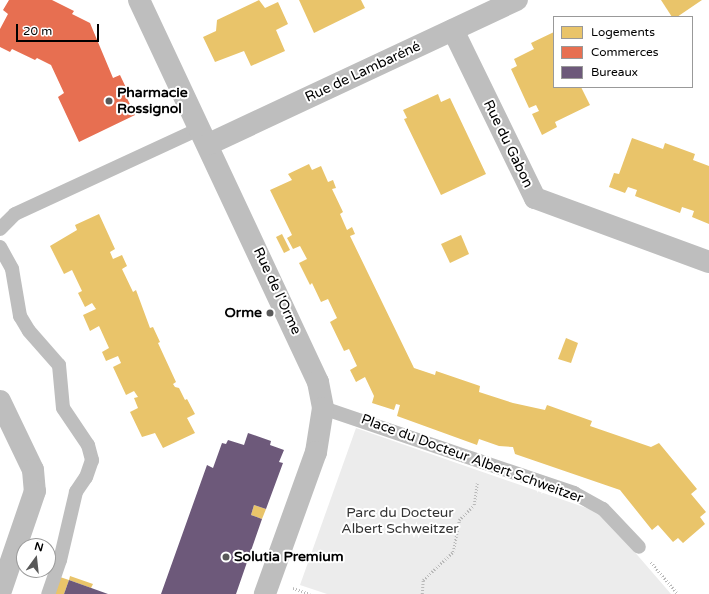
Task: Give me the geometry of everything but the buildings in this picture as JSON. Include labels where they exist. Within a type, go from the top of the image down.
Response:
[{"type":"street","name":"Rue de l'Orme","points":[[139,0],[205,136],[318,382],[323,408],[316,452],[265,594]]},
{"type":"street","name":"Rue de Lambaréné","points":[[205,136],[453,30],[517,0]]},
{"type":"street","name":"Rue du Gabon","points":[[453,30],[535,198],[709,262]]},
{"type":"street","points":[[0,401],[33,470],[35,491],[0,593]]},
{"type":"lane","points":[[0,229],[15,214],[205,136]]},
{"type":"lane","points":[[0,247],[12,269],[20,316],[29,331],[59,366],[63,408],[88,445],[92,460],[86,477],[76,492],[60,560],[48,594]]},
{"type":"lane","name":"Place du Docteur Albert Schweitzer","points":[[323,408],[574,492],[604,509],[639,547]]},
{"type":"path","points":[[422,594],[423,580],[453,552],[459,520],[474,505],[477,483],[486,463]]},
{"type":"path","points":[[639,547],[678,594]]},
{"type":"green space","name":"Parc du Docteur Albert Schweitzer","points":[[356,428],[601,513],[671,594],[327,594],[300,585]]},
{"type":"place","name":"Pharmacie Rossignol","points":[[109,101]]},
{"type":"place","name":"Orme","points":[[270,313]]},
{"type":"place","name":"Solutia Premium","points":[[226,557]]}]
